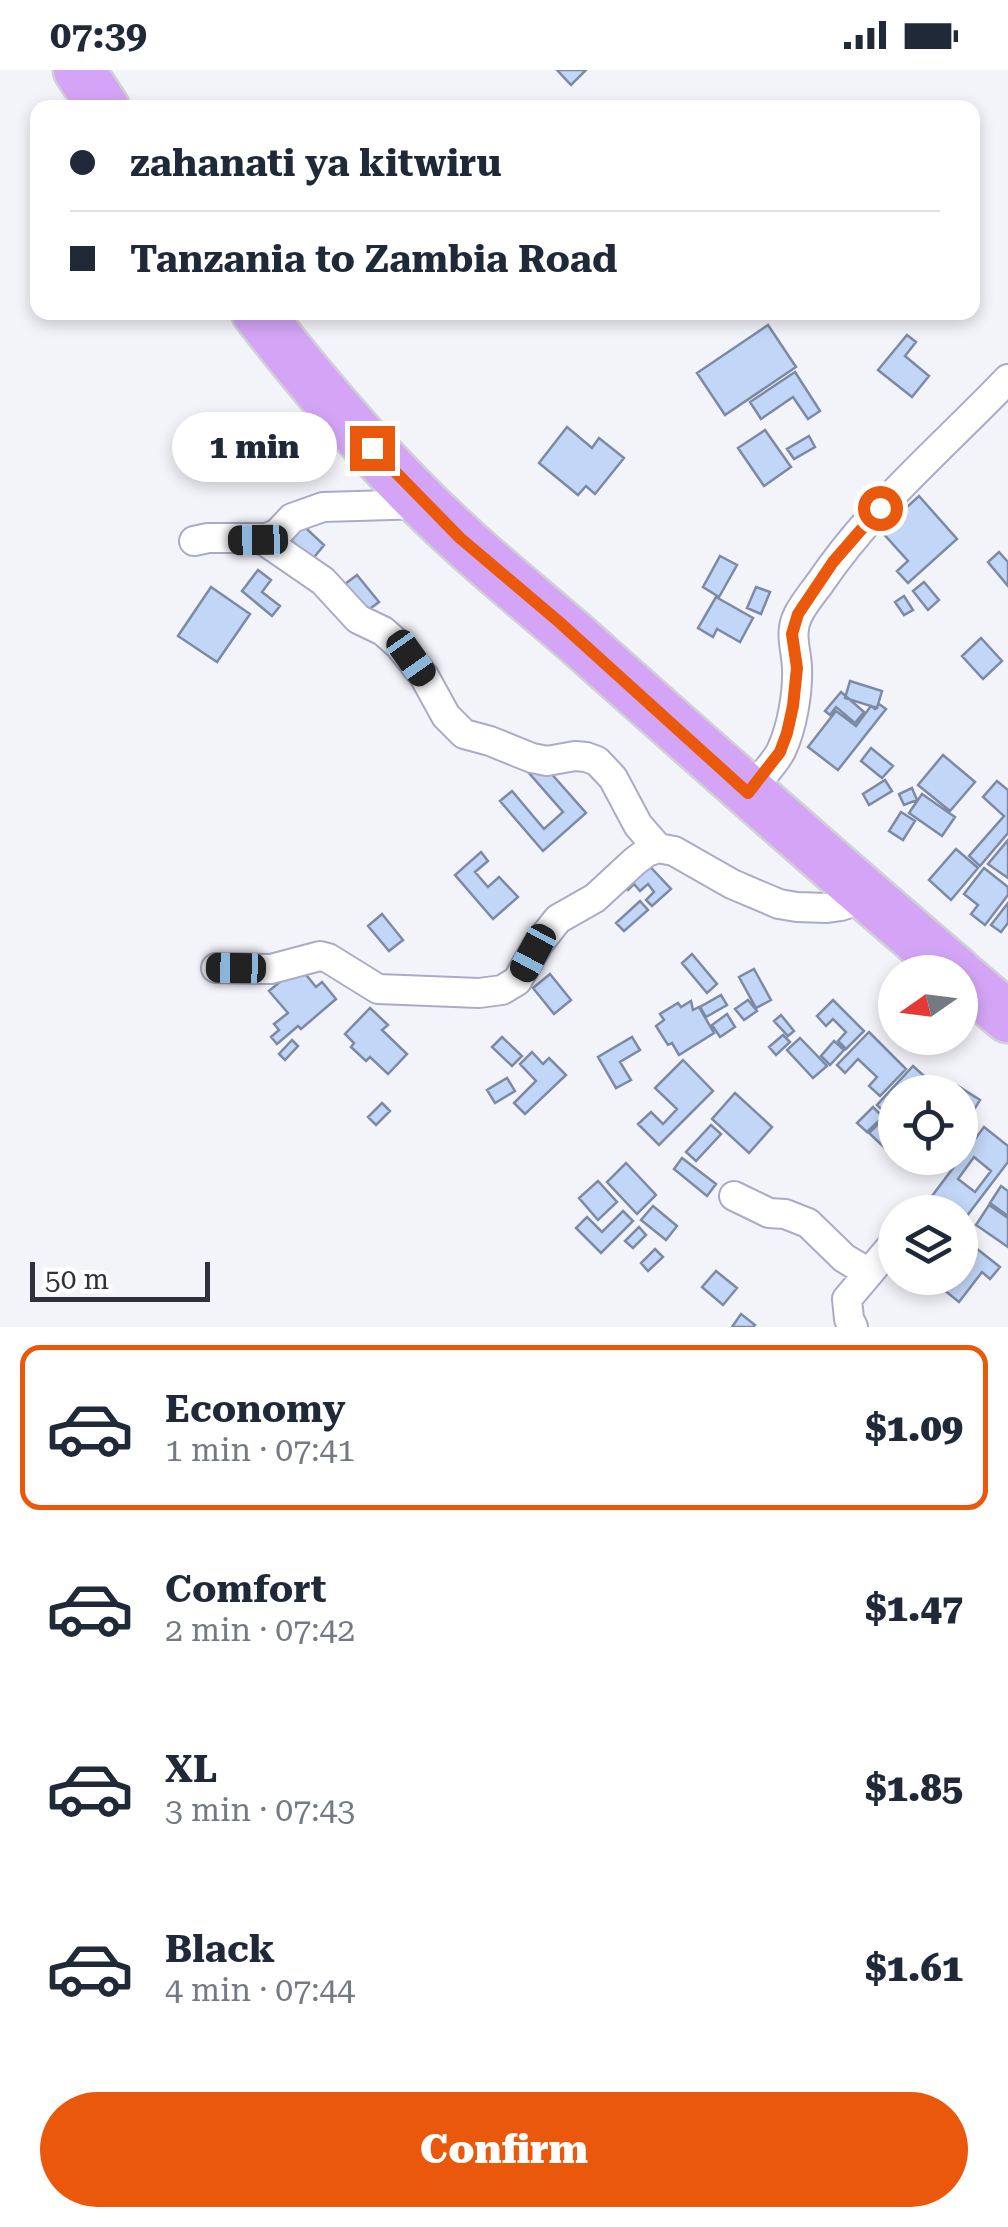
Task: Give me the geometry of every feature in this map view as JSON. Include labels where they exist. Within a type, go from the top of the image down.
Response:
[{"type":"highway","points":[[78,70],[99,100]]},
{"type":"highway","points":[[263,320],[334,407],[460,538],[936,955]]},
{"type":"highway","points":[[978,991],[1008,1016]]},
{"type":"street","points":[[748,793],[780,752],[787,733],[797,668],[792,634],[803,606],[854,536],[1008,379]]},
{"type":"street","points":[[194,541],[273,536],[292,518],[314,508],[425,504]]},
{"type":"street","points":[[262,539],[323,581],[358,619],[383,631],[399,646],[424,676],[446,716],[464,734],[532,758],[547,761],[575,756],[597,761],[613,778],[638,825],[658,848]]},
{"type":"street","points":[[216,968],[271,969],[320,956],[378,989],[479,994],[502,990],[517,980],[558,920],[595,898],[635,860],[658,848],[674,851],[732,884],[779,904],[828,908],[867,897]]},
{"type":"street","points":[[734,1196],[769,1214],[785,1214],[808,1223],[844,1258],[869,1273]]},
{"type":"street","points":[[853,1327],[847,1300],[878,1262]]},
{"type":"building","points":[[557,70],[586,70],[571,85]]},
{"type":"building","points":[[768,325],[796,367],[725,415],[697,373]]},
{"type":"building","points":[[907,335],[916,342],[905,356],[929,376],[912,397],[878,370]]},
{"type":"building","points":[[795,372],[820,411],[808,419],[793,397],[761,419],[750,402]]},
{"type":"building","points":[[567,427],[592,448],[599,438],[624,458],[595,494],[586,486],[578,495],[539,463]]},
{"type":"building","points":[[765,430],[791,467],[764,486],[738,448]]},
{"type":"building","points":[[809,436],[815,447],[794,459],[787,449]]},
{"type":"building","points":[[919,496],[957,539],[908,583],[897,571],[908,561],[881,531]]},
{"type":"building","points":[[295,518],[324,545],[312,560],[282,532]]},
{"type":"building","points":[[999,552],[1008,562],[1008,586],[988,562]]},
{"type":"building","points":[[720,556],[737,565],[719,597],[703,587]]},
{"type":"building","points":[[258,570],[271,580],[262,592],[280,606],[272,616],[242,591]]},
{"type":"building","points":[[357,575],[379,602],[367,611],[345,584]]},
{"type":"building","points":[[924,582],[939,600],[928,610],[913,591]]},
{"type":"building","points":[[211,587],[250,614],[217,662],[178,636]]},
{"type":"building","points":[[756,587],[770,592],[761,614],[747,608]]},
{"type":"building","points":[[904,596],[913,610],[904,615],[895,602]]},
{"type":"building","points":[[716,597],[753,618],[740,642],[717,629],[713,637],[698,628]]},
{"type":"building","points":[[981,638],[1002,661],[983,679],[962,656]]},
{"type":"building","points":[[850,681],[882,691],[877,708],[845,698]]},
{"type":"building","points":[[841,692],[864,712],[855,723],[836,707],[830,715],[825,711]]},
{"type":"building","points":[[879,704],[886,709],[838,770],[808,747],[836,711],[856,726],[871,706],[875,709]]},
{"type":"building","points":[[871,748],[893,766],[882,778],[861,761]]},
{"type":"building","points":[[943,755],[975,782],[950,811],[918,785]]},
{"type":"building","points":[[541,762],[586,813],[543,851],[500,801],[512,791],[544,829],[563,812],[529,773]]},
{"type":"building","points":[[885,780],[892,791],[869,805],[863,794]]},
{"type":"building","points":[[997,781],[1008,790],[1008,833],[980,866],[969,856],[1004,816],[983,797]]},
{"type":"building","points":[[912,788],[917,800],[904,805],[899,794]]},
{"type":"building","points":[[922,794],[955,817],[942,836],[909,813]]},
{"type":"building","points":[[901,812],[915,821],[903,840],[889,831]]},
{"type":"building","points":[[1008,840],[1008,878],[988,864]]},
{"type":"building","points":[[956,849],[978,868],[951,900],[929,880]]},
{"type":"building","points":[[481,852],[488,861],[475,872],[488,887],[499,877],[518,897],[493,919],[455,875]]},
{"type":"building","points":[[642,858],[671,889],[652,906],[646,900],[654,892],[648,884],[640,891],[634,884],[628,890],[619,879]]},
{"type":"building","points":[[984,868],[1008,887],[1008,895],[985,925],[971,914],[978,905],[964,894]]},
{"type":"building","points":[[640,901],[648,910],[624,931],[616,923]]},
{"type":"building","points":[[1008,903],[1008,923],[1001,932],[991,925]]},
{"type":"building","points":[[382,914],[403,940],[389,951],[368,926]]},
{"type":"building","points":[[692,954],[717,984],[707,993],[682,963]]},
{"type":"building","points":[[299,966],[316,987],[322,982],[336,999],[277,1044],[271,1037],[279,1030],[274,1024],[288,1013],[269,991]]},
{"type":"building","points":[[754,969],[771,1000],[756,1008],[739,977]]},
{"type":"building","points":[[550,974],[571,1000],[554,1014],[533,988]]},
{"type":"building","points":[[721,995],[727,1005],[706,1017],[700,1007]]},
{"type":"building","points":[[748,1000],[757,1011],[744,1020],[735,1009]]},
{"type":"building","points":[[833,1000],[864,1031],[846,1049],[838,1041],[846,1032],[833,1019],[826,1026],[817,1016]]},
{"type":"building","points":[[691,1001],[693,1010],[699,1007],[714,1033],[679,1055],[656,1026],[664,1020],[660,1014],[678,1003],[681,1007]]},
{"type":"building","points":[[370,1008],[388,1025],[382,1030],[407,1054],[388,1074],[370,1057],[366,1061],[351,1047],[354,1043],[345,1034]]},
{"type":"building","points":[[727,1014],[735,1027],[720,1037],[712,1025]]},
{"type":"building","points":[[781,1015],[794,1031],[788,1036],[774,1021]]},
{"type":"building","points":[[869,1032],[878,1041],[878,1055],[892,1055],[906,1069],[900,1075],[878,1075],[878,1094],[869,1086],[877,1077],[858,1059],[845,1073],[837,1065]]},
{"type":"building","points":[[783,1035],[790,1042],[776,1055],[769,1047]]},
{"type":"building","points":[[502,1037],[522,1056],[512,1066],[492,1047]]},
{"type":"building","points":[[632,1037],[640,1050],[620,1062],[631,1080],[616,1088],[598,1057]]},
{"type":"building","points":[[800,1038],[827,1066],[813,1078],[787,1050]]},
{"type":"building","points":[[292,1040],[298,1046],[285,1060],[279,1054]]},
{"type":"building","points":[[834,1041],[844,1050],[830,1065],[821,1056]]},
{"type":"building","points":[[532,1052],[543,1064],[549,1058],[566,1075],[525,1114],[514,1103],[536,1081],[520,1064]]},
{"type":"building","points":[[683,1060],[713,1091],[659,1145],[638,1124],[651,1112],[663,1124],[677,1109],[655,1088]]},
{"type":"building","points":[[913,1066],[923,1075],[905,1075]]},
{"type":"building","points":[[507,1078],[515,1091],[495,1103],[487,1090]]},
{"type":"building","points":[[735,1093],[772,1127],[749,1153],[712,1119]]},
{"type":"building","points":[[382,1103],[390,1111],[376,1125],[368,1117]]},
{"type":"building","points":[[873,1107],[878,1112],[878,1122],[867,1132],[857,1123]]},
{"type":"building","points":[[878,1124],[878,1142],[869,1133]]},
{"type":"building","points":[[711,1125],[721,1134],[696,1161],[686,1152]]},
{"type":"building","points":[[984,1127],[1008,1146],[1008,1162],[978,1201],[978,1195],[933,1195],[948,1175],[961,1175],[958,1179],[975,1192],[991,1171],[978,1160],[978,1135]]},
{"type":"building","points":[[682,1158],[716,1184],[707,1196],[674,1169]]},
{"type":"building","points":[[626,1163],[656,1195],[637,1214],[607,1182]]},
{"type":"building","points":[[598,1181],[617,1202],[598,1220],[579,1198]]},
{"type":"building","points":[[1001,1186],[1008,1191],[1008,1216],[990,1203]]},
{"type":"building","points":[[989,1205],[1008,1218],[1008,1247],[978,1226]]},
{"type":"building","points":[[653,1206],[677,1226],[666,1240],[641,1220]]},
{"type":"building","points":[[623,1211],[633,1221],[601,1253],[576,1228],[587,1217],[602,1232]]},
{"type":"building","points":[[639,1227],[646,1235],[633,1248],[625,1241]]},
{"type":"building","points":[[655,1249],[663,1257],[648,1271],[641,1263]]},
{"type":"building","points":[[978,1250],[1000,1267],[990,1279],[982,1272],[978,1277]]},
{"type":"building","points":[[716,1271],[737,1288],[723,1305],[702,1287]]},
{"type":"building","points":[[741,1314],[755,1325],[732,1327]]},
{"type":"route","points":[[372,448],[460,538],[748,793],[780,752],[787,733],[797,668],[792,634],[798,614],[833,562],[880,508]]}]
